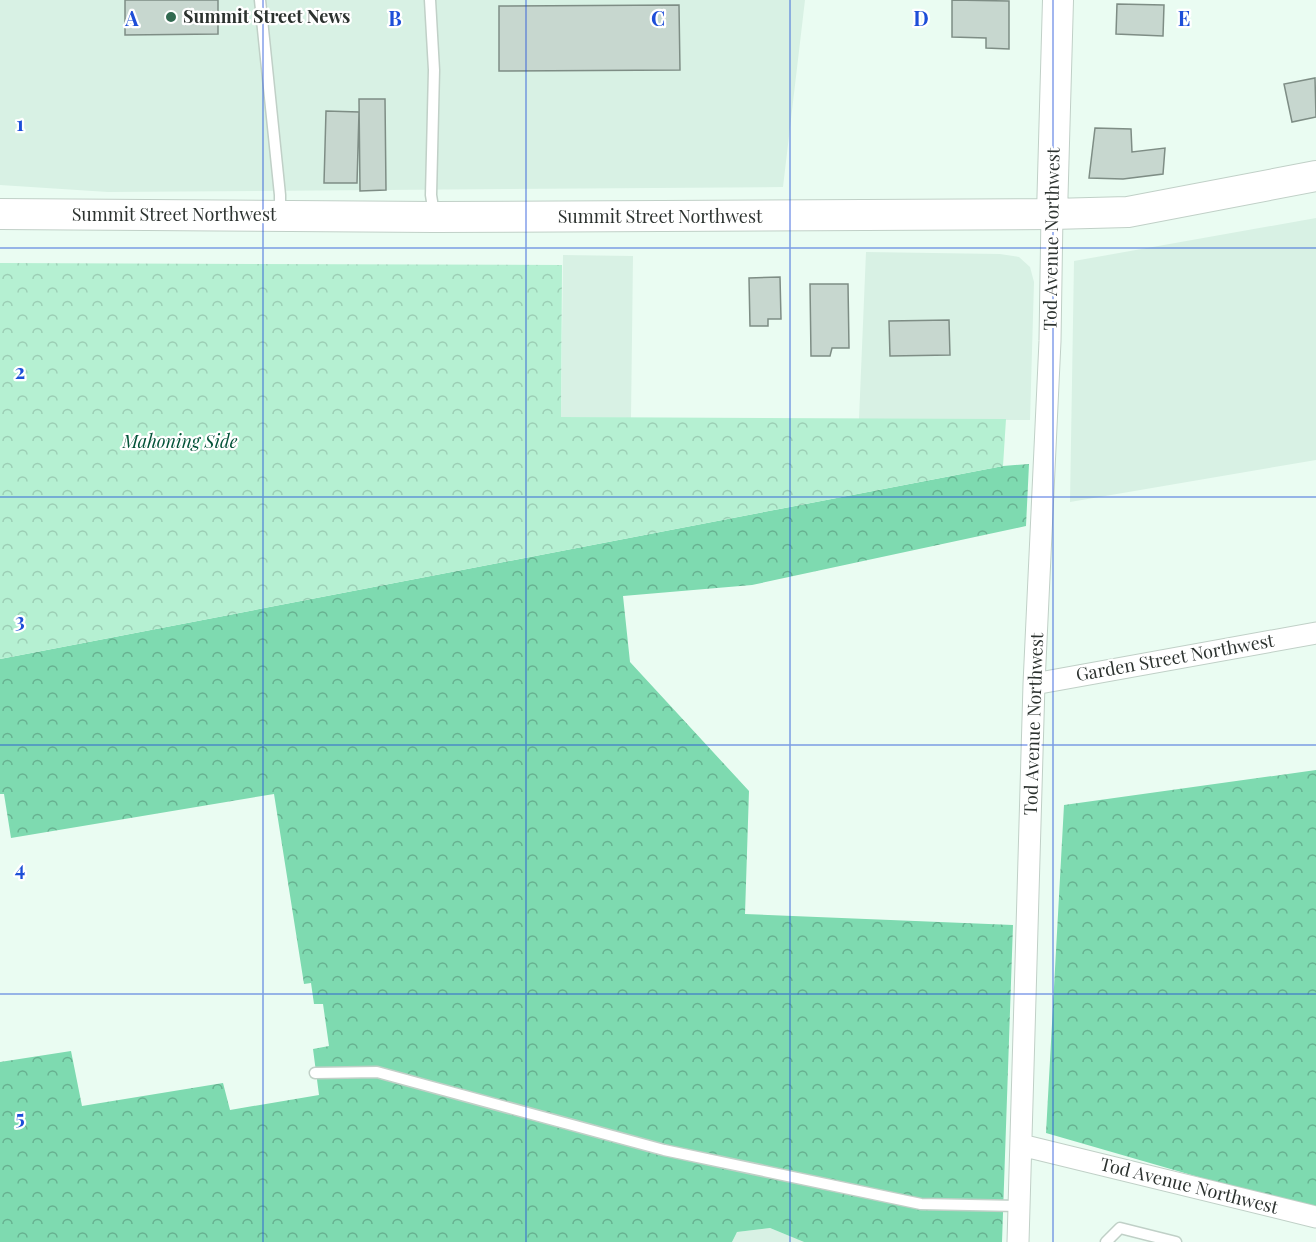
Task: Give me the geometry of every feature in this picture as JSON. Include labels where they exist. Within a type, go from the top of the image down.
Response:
[{"type":"main road","name":"Tod Avenue Northwest","points":[[1052,214],[1058,0]]},
{"type":"main road","name":"Summit Street Northwest","points":[[0,214],[434,217],[1128,212],[1316,176]]},
{"type":"street","name":"Tod Avenue Northwest","points":[[1052,214],[1050,340],[1034,684],[1021,1145],[1316,1217]]},
{"type":"street","name":"Garden Street Northwest","points":[[1034,684],[1316,633]]},
{"type":"street","points":[[1018,1242],[1021,1145]]},
{"type":"lane","points":[[260,0],[280,195],[280,216]]},
{"type":"lane","points":[[430,0],[434,70],[431,195],[434,217]]},
{"type":"lane","points":[[315,1073],[377,1072],[664,1150],[921,1204],[1019,1206]]},
{"type":"lane","points":[[1106,1242],[1120,1228],[1176,1242]]},
{"type":"shaded area","points":[[0,0],[805,0],[783,187],[108,192],[0,185]]},
{"type":"shaded area","points":[[1316,218],[1316,460],[1070,502],[1074,261]]},
{"type":"shaded area","points":[[866,252],[1000,254],[1019,257],[1030,267],[1034,282],[1030,420],[859,419]]},
{"type":"shaded area","points":[[563,255],[633,256],[631,418],[561,417]]},
{"type":"shaded area","points":[[770,1228],[804,1242],[732,1242],[737,1232]]},
{"type":"green space","name":"Mahoning Side","points":[[0,263],[562,265],[561,417],[1006,419],[1003,466],[0,659]]},
{"type":"green space","points":[[1029,464],[1026,526],[752,585],[623,596],[630,662],[749,791],[745,914],[1013,925],[1002,1242],[804,1242],[770,1228],[737,1232],[732,1242],[0,1242],[0,1062],[71,1051],[82,1106],[223,1083],[230,1110],[319,1095],[313,1049],[329,1046],[323,1004],[314,1004],[311,983],[304,984],[274,794],[11,838],[4,794],[0,794],[0,659],[1003,466]]},
{"type":"green space","points":[[1316,770],[1316,1211],[1046,1133],[1064,805]]},
{"type":"building","name":"Summit Street News","points":[[125,0],[218,0],[218,34],[125,35]]},
{"type":"building","points":[[952,0],[1009,1],[1009,49],[986,48],[986,38],[952,37]]},
{"type":"building","points":[[1117,4],[1164,5],[1163,36],[1116,34]]},
{"type":"building","points":[[679,5],[680,70],[499,71],[499,6]]},
{"type":"building","points":[[1315,78],[1316,117],[1292,122],[1284,84]]},
{"type":"building","points":[[359,99],[385,99],[386,190],[360,191]]},
{"type":"building","points":[[326,111],[359,112],[357,183],[324,183]]},
{"type":"building","points":[[1095,128],[1131,129],[1132,152],[1165,148],[1163,174],[1123,179],[1089,178]]},
{"type":"building","points":[[780,277],[781,319],[768,319],[768,326],[750,326],[749,278]]},
{"type":"building","points":[[810,284],[848,284],[849,348],[832,348],[830,356],[811,356]]},
{"type":"building","points":[[949,320],[950,355],[890,356],[889,321]]},
{"type":"place","name":"Summit Street News","points":[[171,17]]}]
